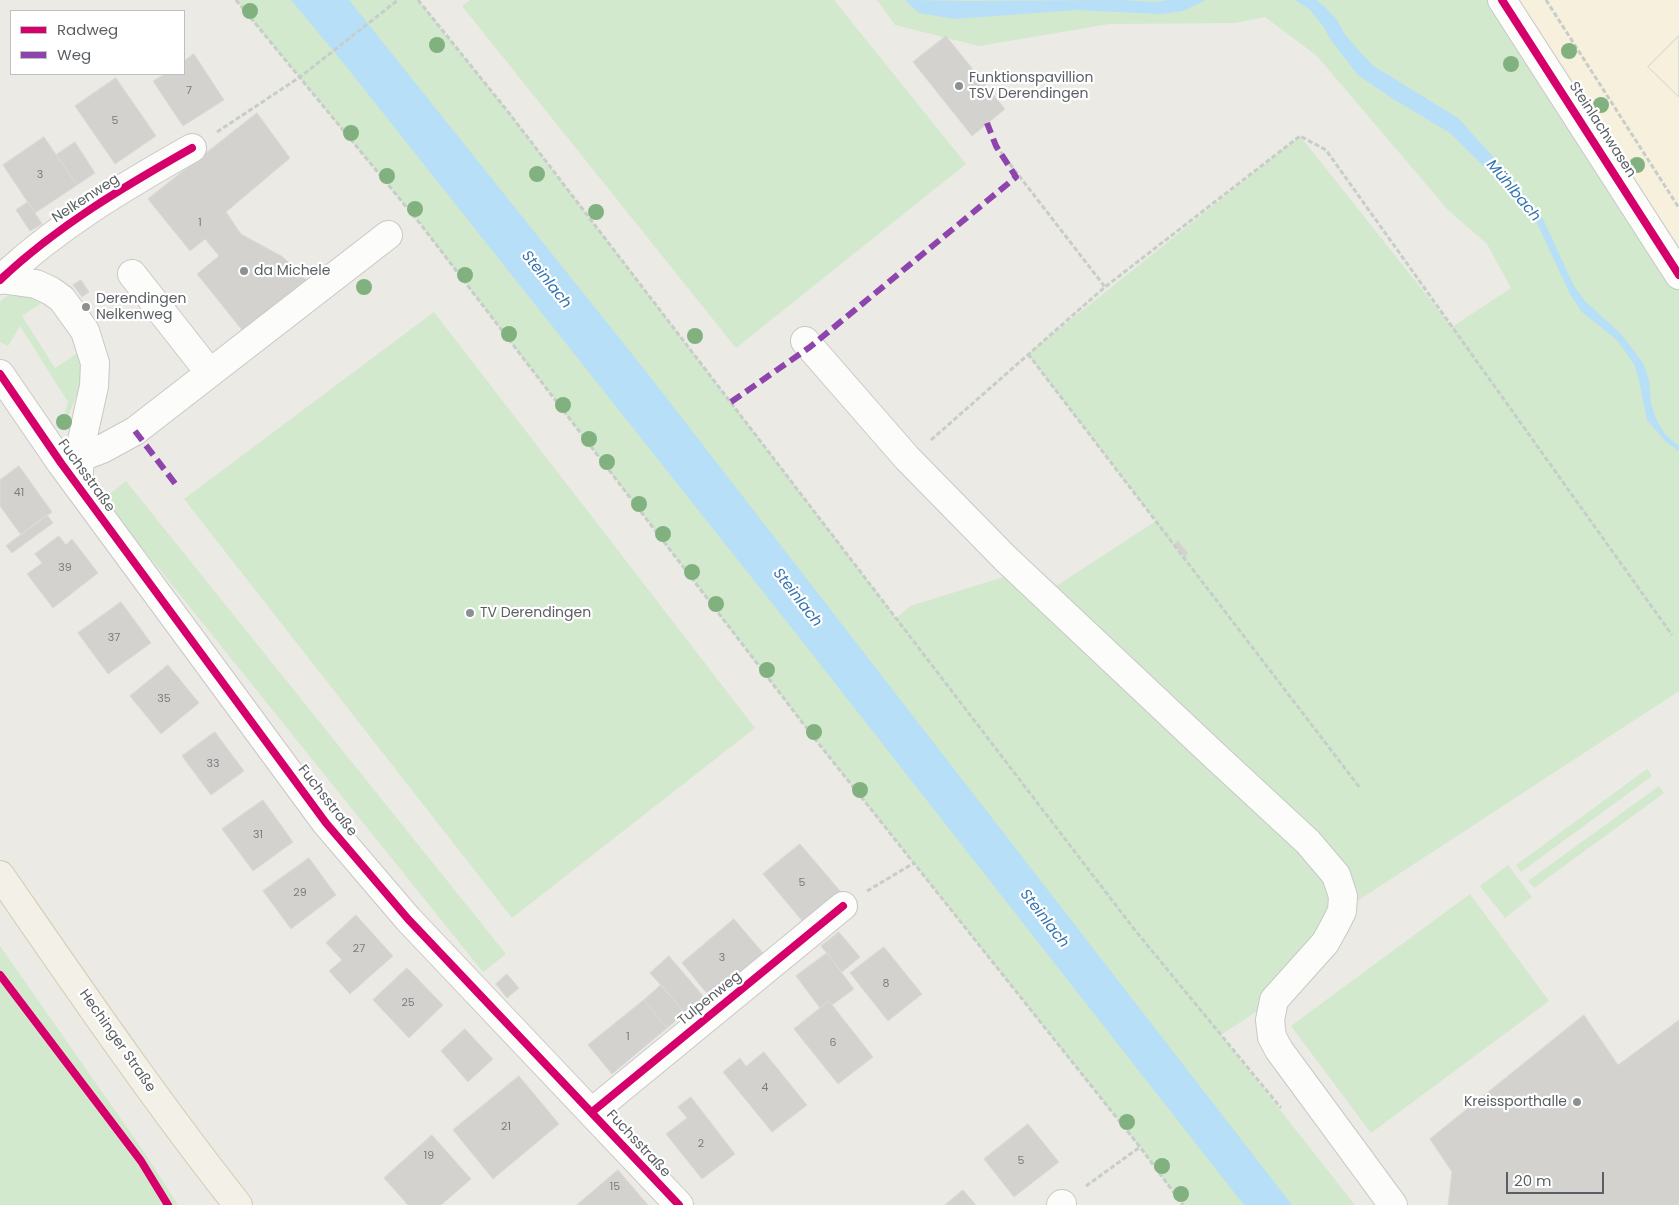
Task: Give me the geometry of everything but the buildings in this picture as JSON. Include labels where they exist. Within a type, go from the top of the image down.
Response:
[{"type":"main road","name":"Hechinger Straße","points":[[0,875],[202,1160],[238,1205]]},
{"type":"street","name":"Steinlachwasen","points":[[1502,0],[1679,275]]},
{"type":"street","name":"Nelkenweg","points":[[1,280],[55,233],[99,203],[192,148]]},
{"type":"street","points":[[81,457],[102,449],[134,431],[388,235]]},
{"type":"street","points":[[132,274],[210,373]]},
{"type":"street","points":[[1,280],[36,284],[51,291],[62,299],[85,331],[94,363],[94,386],[81,445],[78,488]]},
{"type":"street","points":[[805,341],[907,458],[1006,559],[1308,842],[1336,875],[1343,896],[1342,911],[1325,943],[1274,1000],[1270,1020],[1272,1037],[1279,1050],[1394,1205]]},
{"type":"street","name":"Fuchsstraße","points":[[0,374],[78,488],[326,823],[408,919],[679,1205]]},
{"type":"street","name":"Tulpenweg","points":[[592,1112],[843,906]]},
{"type":"path","points":[[236,0],[422,226],[814,739],[1140,1147],[1183,1205]]},
{"type":"path","points":[[192,148],[300,77],[398,0]]},
{"type":"path","points":[[418,0],[516,120],[1134,929],[1284,1113]]},
{"type":"path","points":[[1546,0],[1679,208]]},
{"type":"path","points":[[907,458],[923,447],[1104,287],[1300,136],[1326,150],[1672,635]]},
{"type":"path","points":[[996,146],[1104,287]]},
{"type":"path","points":[[1028,354],[1360,788]]},
{"type":"path","points":[[843,906],[914,863]]},
{"type":"path","points":[[1061,1204],[1140,1147]]},
{"type":"shaded area","points":[[1502,0],[1679,0],[1679,275]]},
{"type":"green space","points":[[236,0],[418,0],[509,113],[896,618],[910,606],[1020,572],[1044,594],[1156,521],[1028,354],[1300,136],[1452,327],[1511,288],[1487,244],[1448,210],[1317,56],[1265,17],[1235,23],[1109,24],[979,46],[895,25],[877,0],[1502,0],[1679,275],[1679,691],[1342,911],[1274,1000],[1221,1035],[1355,1205],[1183,1205],[1140,1147],[815,739],[422,226]]},
{"type":"green space","points":[[470,0],[834,0],[966,164],[736,348],[462,6]]},
{"type":"green space","points":[[18,292],[46,300],[22,316],[55,368],[79,352],[84,363],[80,387],[65,424],[60,428],[68,402],[20,326],[8,346],[0,342],[0,302],[5,297]]},
{"type":"green space","name":"TV Derendingen","points":[[434,312],[755,728],[512,918],[184,499]]},
{"type":"green space","points":[[126,481],[506,954],[483,972],[103,499]]},
{"type":"green space","points":[[1647,769],[1652,776],[1521,872],[1516,865]]},
{"type":"green space","points":[[1659,786],[1664,793],[1534,888],[1528,881]]},
{"type":"green space","points":[[1508,865],[1532,897],[1505,918],[1480,886]]},
{"type":"green space","points":[[1470,894],[1549,1001],[1371,1133],[1291,1026]]},
{"type":"green space","points":[[0,946],[144,1152],[178,1205],[0,1205]]},
{"type":"water","name":"Steinlach","points":[[291,0],[349,0],[644,369],[1292,1205],[1244,1205],[791,627],[345,65]]},
{"type":"water","points":[[905,0],[1121,0],[1155,2],[1206,0],[1183,11],[1160,14],[1076,10],[955,19],[919,13]]},
{"type":"water","name":"Mühlbach","points":[[1295,0],[1316,0],[1324,6],[1337,20],[1346,36],[1372,65],[1458,118],[1504,169],[1542,217],[1574,286],[1585,301],[1622,335],[1643,363],[1649,379],[1651,404],[1657,421],[1665,434],[1679,445],[1679,451],[1666,442],[1647,420],[1634,364],[1617,340],[1582,312],[1570,294],[1536,221],[1513,195],[1450,133],[1390,97],[1358,75],[1309,9]]},
{"type":"marked path","points":[[731,402],[810,347],[1016,177],[996,146],[987,123]]},
{"type":"marked path","points":[[135,431],[177,486]]},
{"type":"cycle path","points":[[1502,0],[1679,275]]},
{"type":"cycle path","points":[[0,280],[22,260],[92,208],[192,148]]},
{"type":"cycle path","points":[[0,374],[61,463],[326,823],[408,919],[679,1205]]},
{"type":"cycle path","points":[[592,1112],[843,906]]},
{"type":"cycle path","points":[[0,975],[141,1161],[168,1205]]},
{"type":"place","name":"Funktionspavillion TSV Derendingen","points":[[959,86]]},
{"type":"place","name":"da Michele","points":[[244,271]]},
{"type":"place","name":"Derendingen Nelkenweg","points":[[86,307]]},
{"type":"place","name":"TV Derendingen","points":[[470,613]]},
{"type":"place","name":"Kreissporthalle","points":[[1577,1102]]}]
